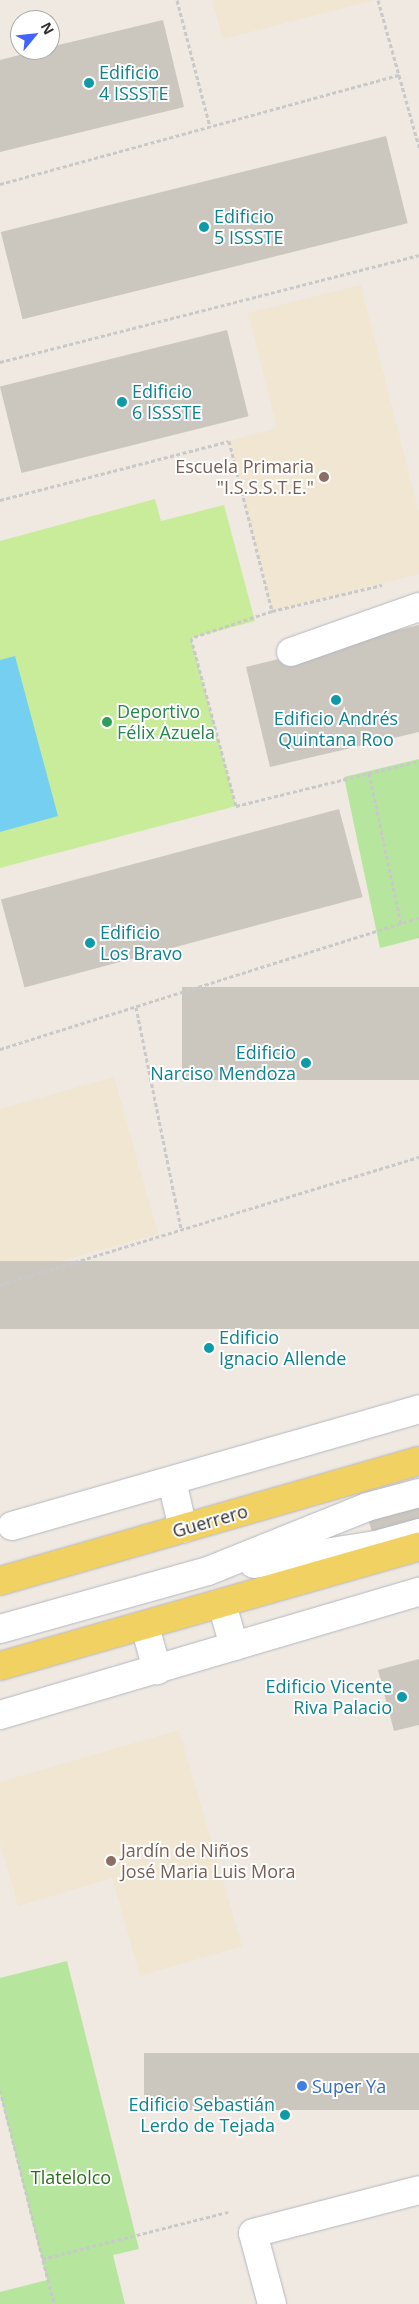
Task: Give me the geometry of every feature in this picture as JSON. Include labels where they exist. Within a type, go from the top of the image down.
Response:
[{"type":"main road","name":"Guerrero","points":[[0,1582],[419,1461]]},
{"type":"main road","points":[[0,1666],[419,1547]]},
{"type":"lane","points":[[291,652],[419,606]]},
{"type":"lane","points":[[12,1526],[419,1409]]},
{"type":"lane","points":[[172,1480],[183,1529]]},
{"type":"lane","points":[[0,1630],[208,1571],[367,1507],[419,1493]]},
{"type":"lane","points":[[208,1571],[376,1545],[419,1533]]},
{"type":"lane","points":[[0,1715],[419,1592]]},
{"type":"lane","points":[[222,1604],[234,1646]]},
{"type":"lane","points":[[145,1626],[157,1670]]},
{"type":"lane","points":[[272,2304],[253,2233],[419,2190]]},
{"type":"path","points":[[177,0],[210,127]]},
{"type":"path","points":[[378,0],[419,147]]},
{"type":"path","points":[[0,184],[399,75]]},
{"type":"path","points":[[0,362],[419,255]]},
{"type":"path","points":[[0,500],[228,441],[272,611]]},
{"type":"path","points":[[392,582],[272,611],[191,638],[236,806],[419,761]]},
{"type":"path","points":[[369,773],[401,924]]},
{"type":"path","points":[[0,1049],[419,918]]},
{"type":"path","points":[[136,1007],[181,1229]]},
{"type":"path","points":[[0,1285],[419,1157]]},
{"type":"path","points":[[0,2090],[54,2304]]},
{"type":"path","points":[[42,2259],[232,2212],[253,2233]]},
{"type":"shaded area","points":[[212,0],[374,0],[223,39]]},
{"type":"shaded area","name":"Escuela Primaria \"I.S.S.S.T.E.\"","points":[[361,285],[419,513],[419,574],[272,611],[229,441],[277,428],[248,313]]},
{"type":"shaded area","points":[[114,1077],[158,1234],[0,1278],[0,1109]]},
{"type":"shaded area","name":"Jardín de Niños José Maria Luis Mora","points":[[179,1730],[242,1946],[140,1976],[112,1878],[18,1906],[0,1843],[0,1782]]},
{"type":"green space","name":"Deportivo Félix Azuela","points":[[155,499],[161,521],[224,505],[255,621],[191,638],[236,806],[0,868],[0,541]]},
{"type":"green space","points":[[419,759],[419,938],[380,948],[344,777]]},
{"type":"green space","name":"Tlatelolco","points":[[67,1961],[139,2249],[113,2255],[125,2304],[0,2304],[0,2292],[47,2280],[0,2094],[0,1978]]},
{"type":"water","points":[[15,656],[58,816],[0,832],[0,660]]},
{"type":"building","name":"Edificio 4 ISSSTE","points":[[163,20],[184,107],[0,152],[0,60],[10,57],[10,60],[60,60],[60,45]]},
{"type":"building","name":"Edificio 5 ISSSTE","points":[[386,136],[408,223],[23,319],[1,232]]},
{"type":"building","name":"Edificio 6 ISSSTE","points":[[227,330],[249,416],[21,473],[0,387]]},
{"type":"building","name":"Edificio Andrés Quintana Roo","points":[[419,625],[419,732],[270,767],[246,667]]},
{"type":"building","name":"Edificio Los Bravo","points":[[339,809],[363,897],[24,987],[1,900]]},
{"type":"building","name":"Edificio Narciso Mendoza","points":[[182,987],[419,987],[419,1080],[182,1080]]},
{"type":"building","points":[[0,1261],[419,1261],[419,1329],[0,1329]]},
{"type":"building","points":[[419,1494],[419,1533],[373,1535],[368,1519]]},
{"type":"building","name":"Edificio Vicente Riva Palacio","points":[[419,1659],[419,1725],[394,1731],[378,1670]]},
{"type":"building","points":[[144,2053],[419,2053],[419,2110],[144,2110]]},
{"type":"place","name":"Edificio 4 ISSSTE","points":[[89,83]]},
{"type":"place","name":"Edificio 5 ISSSTE","points":[[204,227]]},
{"type":"place","name":"Edificio 6 ISSSTE","points":[[122,402]]},
{"type":"place","name":"Escuela Primaria \"I.S.S.S.T.E.\"","points":[[324,477]]},
{"type":"place","name":"Edificio Andrés Quintana Roo","points":[[336,700]]},
{"type":"place","name":"Deportivo Félix Azuela","points":[[107,722]]},
{"type":"place","name":"Edificio Los Bravo","points":[[90,943]]},
{"type":"place","name":"Edificio Narciso Mendoza","points":[[306,1063]]},
{"type":"place","name":"Edificio Ignacio Allende","points":[[209,1348]]},
{"type":"place","name":"Edificio Vicente Riva Palacio","points":[[402,1697]]},
{"type":"place","name":"Jardín de Niños José Maria Luis Mora","points":[[111,1861]]},
{"type":"place","name":"Super Ya","points":[[302,2086]]},
{"type":"place","name":"Edificio Sebastián Lerdo de Tejada","points":[[285,2115]]}]
